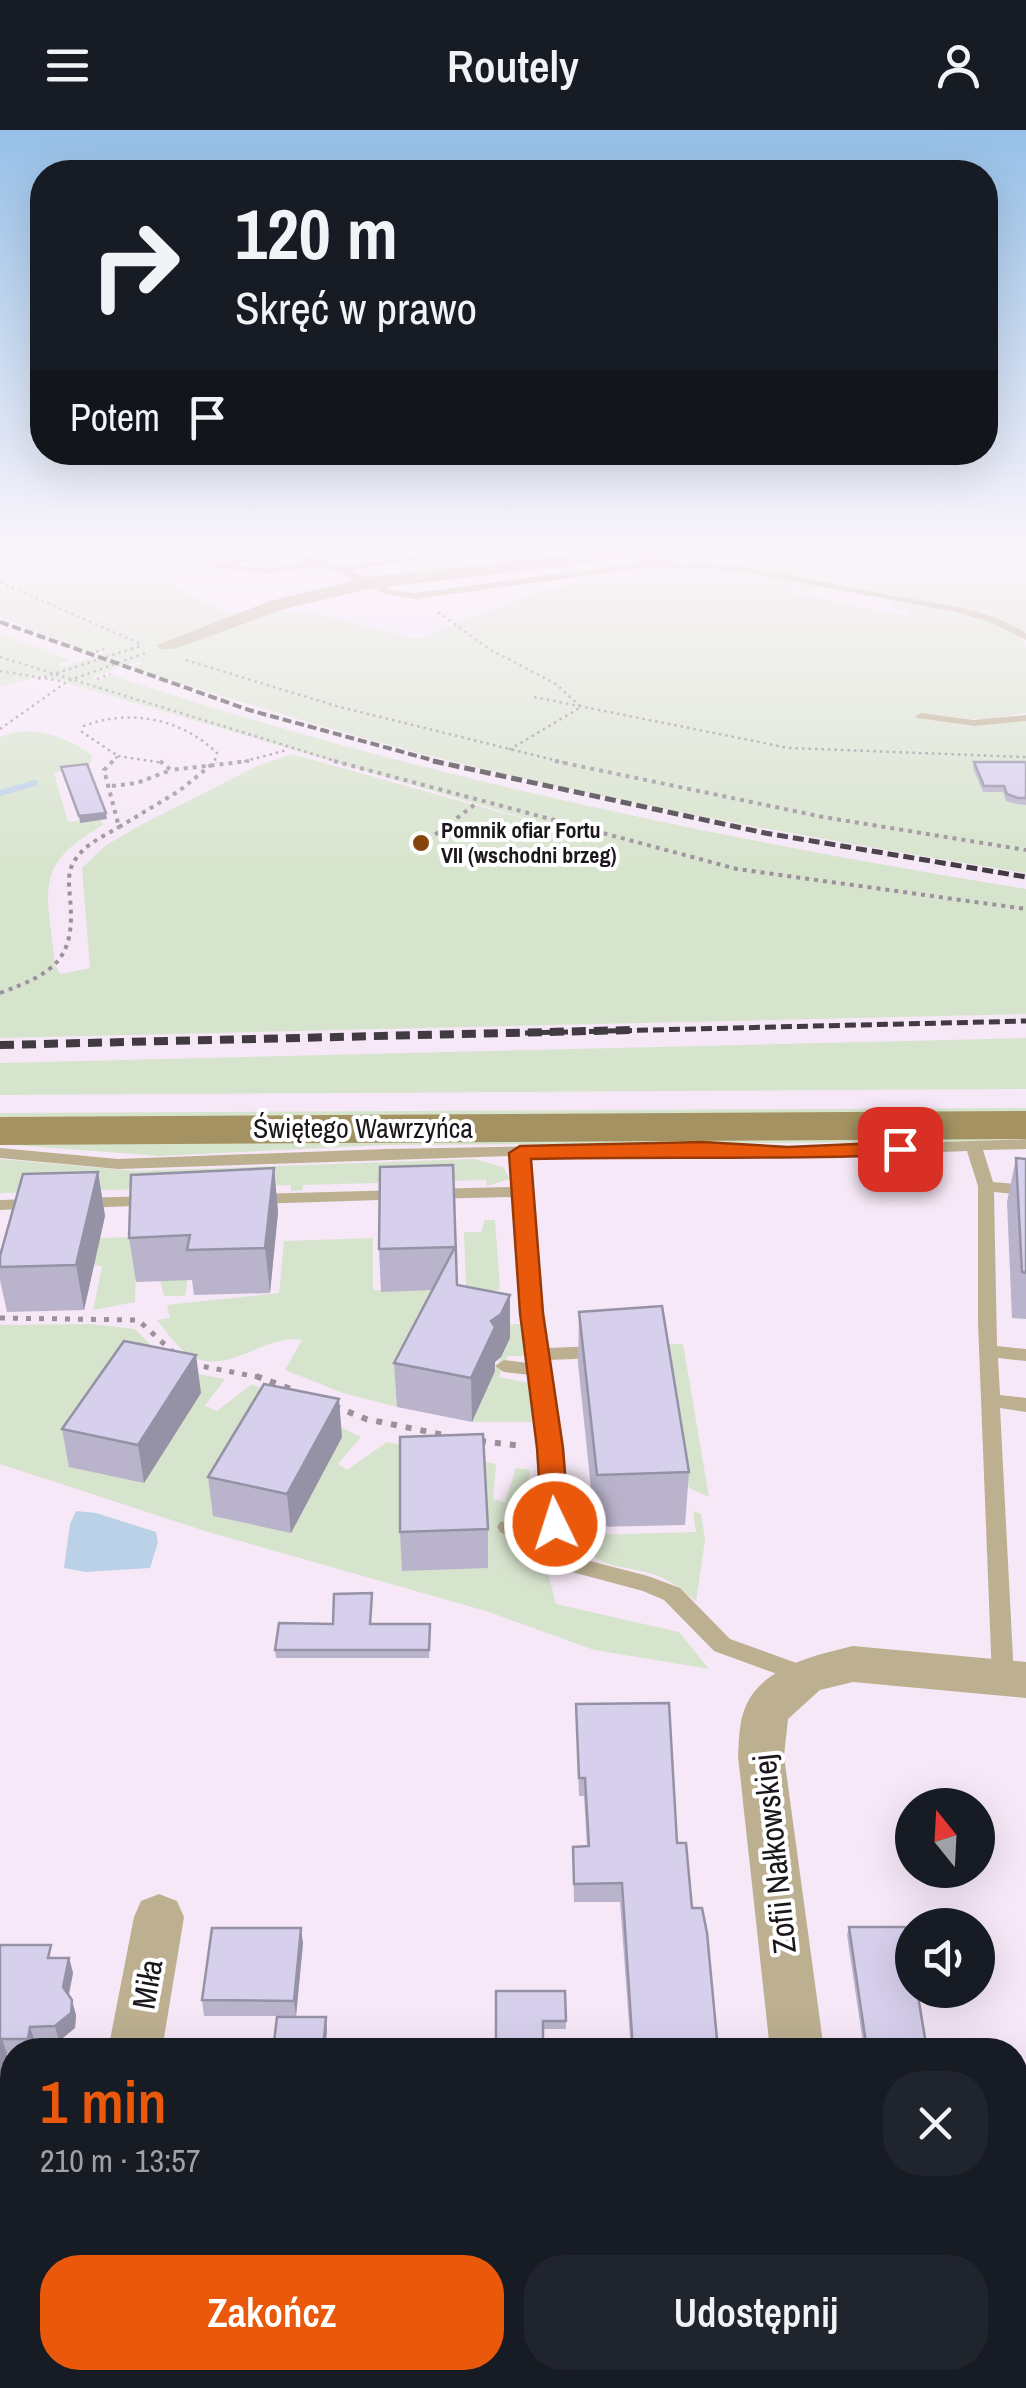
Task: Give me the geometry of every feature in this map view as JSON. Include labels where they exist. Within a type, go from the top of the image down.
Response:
[{"type":"main road","name":"Świętego Wawrzyńca","points":[[0,1104],[1026,1098]]},
{"type":"main road","name":"Świętego Wawrzyńca","points":[[0,1131],[1026,1125]]},
{"type":"street","points":[[806,1676],[853,1664],[1015,1679]]},
{"type":"street","name":"Zofii Nałkowskiej","points":[[797,2038],[761,1744],[766,1711],[806,1676]]},
{"type":"street","name":"Miła","points":[[137,2038],[159,1918]]},
{"type":"lane","points":[[921,716],[974,723],[1026,718]]},
{"type":"lane","points":[[0,1153],[118,1164],[175,1164],[241,1158],[703,1148],[788,1153],[1026,1144]]},
{"type":"lane","points":[[974,1148],[986,1186],[990,1400],[1015,1679]]},
{"type":"lane","points":[[520,1153],[524,1314],[539,1362],[555,1524],[566,1550],[579,1566],[672,1594],[722,1644],[806,1676]]},
{"type":"lane","points":[[986,1186],[1026,1190]]},
{"type":"lane","points":[[233,1199],[523,1192]]},
{"type":"lane","points":[[377,1204],[455,1202],[523,1192]]},
{"type":"lane","points":[[0,1205],[175,1201]]},
{"type":"lane","points":[[0,1214],[64,1206]]},
{"type":"lane","points":[[988,1350],[1026,1356]]},
{"type":"lane","points":[[504,1366],[612,1352]]},
{"type":"lane","points":[[990,1400],[1026,1405]]},
{"type":"lane","points":[[507,1527],[555,1524]]},
{"type":"path","points":[[1,657],[290,748],[736,869],[1026,910]]},
{"type":"path","points":[[38,679],[105,657]]},
{"type":"path","points":[[0,729],[68,681],[133,657]]},
{"type":"path","points":[[191,657],[352,712],[509,750],[818,815],[1026,850]]},
{"type":"path","points":[[504,657],[556,684],[581,707]]},
{"type":"path","points":[[0,671],[68,681]]},
{"type":"path","points":[[97,680],[110,674]]},
{"type":"path","points":[[534,696],[788,748],[1026,757]]},
{"type":"path","points":[[509,750],[581,707]]},
{"type":"path","points":[[0,993],[59,966],[72,944],[66,874],[81,851],[216,762],[217,753],[210,746],[166,723],[132,715],[97,719],[84,726],[82,732],[118,756],[160,761],[171,770]]},
{"type":"path","points":[[111,786],[137,783],[171,770],[209,769],[290,748]]},
{"type":"path","points":[[118,756],[104,770],[119,828]]},
{"type":"path","points":[[428,840],[478,802]]},
{"type":"path","points":[[0,1318],[138,1320],[184,1362],[258,1376],[312,1398]]},
{"type":"path","points":[[330,1405],[366,1419],[448,1436],[550,1448]]},
{"type":"green space","points":[[0,657],[70,660],[58,664],[63,667],[91,657],[1026,657],[1026,713],[982,720],[924,714],[919,718],[971,726],[1026,721],[1026,769],[1003,792],[1026,805],[1026,873],[719,820],[491,771],[343,732],[130,668],[143,663],[139,661],[92,677],[98,680],[111,675],[336,743],[564,800],[794,848],[1026,889],[1026,1014],[0,1038],[0,737],[11,733],[48,734],[92,755],[89,768],[54,773],[68,822],[100,818],[103,825],[64,854],[49,883],[49,918],[55,965],[60,974],[90,968],[82,868],[105,846],[259,765],[292,754],[589,837],[43,676],[0,687]]},
{"type":"green space","points":[[1026,1038],[1026,1089],[0,1095],[0,1063]]},
{"type":"green space","points":[[1026,1108],[1026,1115],[0,1120],[0,1113]]},
{"type":"green space","points":[[1026,1134],[964,1142],[383,1145],[160,1156],[0,1144],[0,1140]]},
{"type":"green space","points":[[0,1159],[136,1171],[474,1159],[503,1167],[510,1179],[487,1186],[486,1180],[303,1185],[303,1190],[291,1191],[291,1185],[0,1193]]},
{"type":"green space","points":[[485,1220],[495,1220],[500,1289],[485,1294],[487,1325],[520,1324],[528,1356],[508,1356],[499,1377],[534,1384],[535,1422],[472,1422],[509,1338],[439,1325],[397,1407],[343,1393],[285,1370],[302,1340],[274,1343],[231,1359],[203,1361],[180,1348],[157,1320],[170,1318],[167,1305],[279,1293],[284,1241],[373,1238],[373,1290],[466,1288],[464,1232],[481,1232]]},
{"type":"green space","points":[[203,1235],[190,1263],[185,1296],[164,1296],[157,1266],[136,1267],[135,1302],[93,1310],[102,1266],[94,1265],[100,1238]]},
{"type":"green space","points":[[91,1324],[135,1329],[176,1370],[225,1379],[205,1406],[217,1411],[252,1384],[361,1437],[338,1464],[347,1470],[387,1442],[496,1464],[493,1499],[505,1502],[516,1468],[529,1470],[530,1508],[506,1515],[507,1539],[540,1542],[556,1604],[679,1632],[709,1669],[594,1650],[486,1611],[205,1531],[0,1464],[0,1325]]},
{"type":"green space","points":[[683,1344],[709,1497],[689,1488],[667,1353],[630,1345]]},
{"type":"green space","points":[[583,1490],[589,1535],[696,1532],[693,1511],[701,1514],[705,1540],[696,1601],[663,1578],[611,1565],[590,1553],[574,1525],[566,1499],[566,1495]]},
{"type":"water","points":[[76,1511],[96,1513],[156,1532],[158,1542],[150,1568],[86,1572],[64,1568],[70,1524]]},
{"type":"building","points":[[974,762],[1026,762],[1026,798],[1007,794],[1004,786],[984,786]]},
{"type":"building","points":[[87,764],[106,813],[79,816],[61,767]]},
{"type":"building","points":[[1016,1158],[1026,1159],[1026,1273],[1022,1272]]},
{"type":"building","points":[[453,1165],[457,1285],[510,1295],[501,1314],[491,1321],[495,1327],[471,1378],[394,1363],[455,1247],[379,1249],[380,1167]]},
{"type":"building","points":[[274,1168],[265,1248],[187,1250],[190,1235],[129,1238],[131,1175]]},
{"type":"building","points":[[98,1172],[76,1265],[0,1267],[23,1174]]},
{"type":"building","points":[[662,1306],[689,1472],[597,1475],[579,1312]]},
{"type":"building","points":[[124,1341],[196,1355],[138,1445],[62,1429]]},
{"type":"building","points":[[264,1384],[339,1399],[287,1494],[208,1477]]},
{"type":"building","points":[[483,1434],[488,1529],[400,1532],[400,1437]]},
{"type":"building","points":[[372,1593],[370,1624],[430,1624],[429,1650],[275,1650],[279,1623],[333,1624],[334,1594]]},
{"type":"building","points":[[669,1703],[677,1843],[686,1843],[692,1908],[702,1908],[717,2038],[632,2038],[622,1883],[574,1884],[573,1847],[589,1846],[585,1778],[579,1778],[576,1704]]},
{"type":"building","points":[[849,1927],[895,1927],[895,2008],[920,2008],[925,2038],[865,2038]]},
{"type":"building","points":[[212,1928],[301,1928],[294,2001],[202,2000]]},
{"type":"building","points":[[0,1945],[51,1945],[48,1958],[69,1958],[63,1987],[72,2000],[71,2013],[55,2026],[30,2027],[28,2038],[0,2038]]},
{"type":"building","points":[[496,1991],[565,1991],[566,2021],[543,2021],[543,2038],[496,2038]]},
{"type":"building","points":[[277,2017],[326,2017],[324,2038],[274,2038]]},
{"type":"waterway","points":[[0,793],[35,783]]},
{"type":"railway","points":[[100,657],[249,710],[443,763]]},
{"type":"railway","points":[[433,761],[765,833],[1026,877]]},
{"type":"railway","points":[[525,1033],[1026,1021]]},
{"type":"railway","points":[[0,1045],[632,1030]]},
{"type":"place","name":"Pomnik ofiar Fortu VII (wschodni brzeg)","points":[[421,843]]},
{"type":"route","points":[[555,1524],[550,1448],[532,1313],[520,1153],[703,1148],[788,1153],[900,1149]]}]
